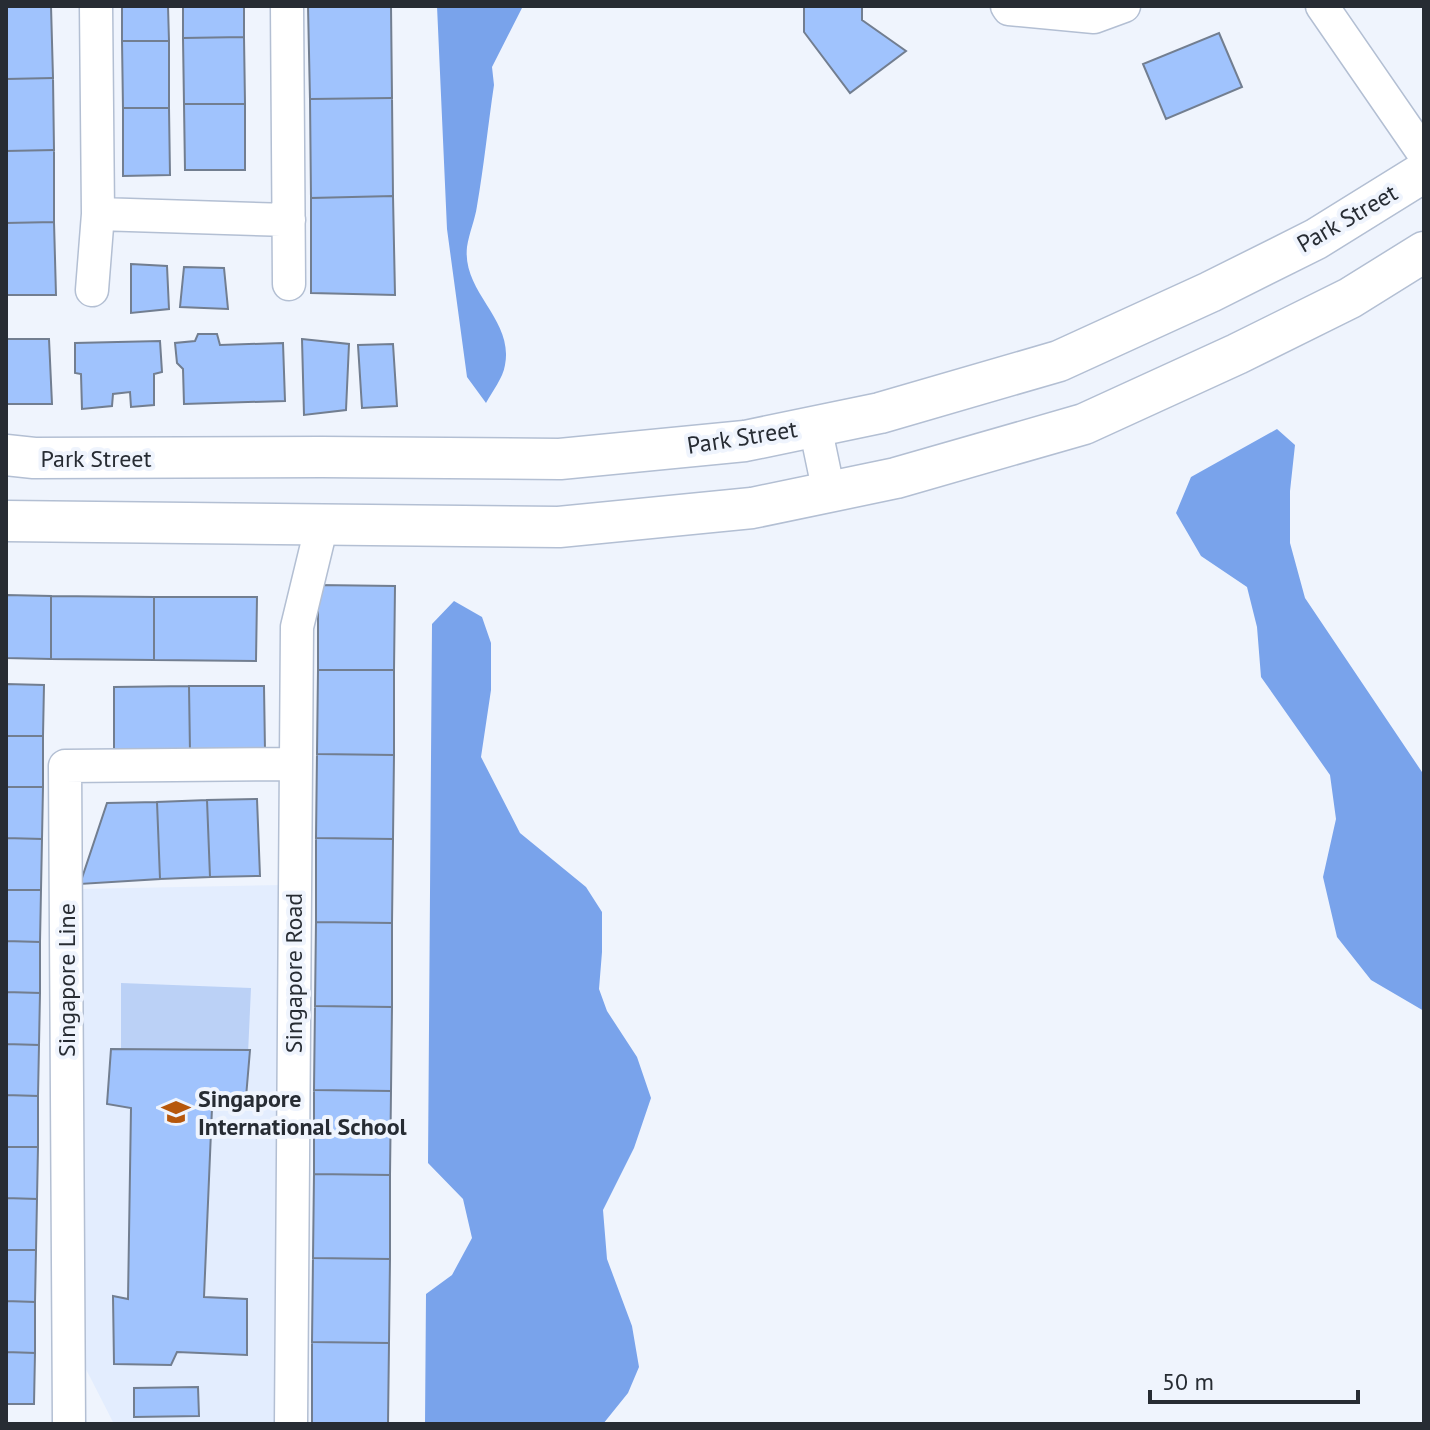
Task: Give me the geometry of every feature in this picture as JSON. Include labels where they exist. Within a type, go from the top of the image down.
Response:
[{"type":"street","points":[[92,290],[98,214],[96,6]]},
{"type":"street","points":[[287,6],[289,284]]},
{"type":"street","points":[[1007,6],[1009,9],[1094,17],[1124,6]]},
{"type":"street","points":[[1322,6],[1424,154]]},
{"type":"street","name":"Park Street","points":[[6,455],[34,458],[560,459],[745,441],[880,413],[1059,361],[1210,292],[1316,239],[1424,172]]},
{"type":"street","points":[[98,214],[289,220]]},
{"type":"street","points":[[6,521],[559,527],[752,508],[896,478],[1084,424],[1350,298],[1424,252]]},
{"type":"street","points":[[815,426],[829,493]]},
{"type":"street","name":"Singapore Road","points":[[291,1424],[297,627],[322,524]]},
{"type":"street","name":"Singapore Line","points":[[69,1424],[65,766],[294,764]]},
{"type":"shaded area","name":"Singapore International School","points":[[282,885],[274,1424],[114,1424],[68,1334],[80,889]]},
{"type":"shaded area","points":[[121,983],[251,988],[248,1054],[222,1050],[121,1051]]},
{"type":"water","points":[[437,6],[523,6],[492,67],[494,85],[484,161],[467,247],[472,278],[496,320],[506,349],[504,370],[486,403],[467,377],[447,229]]},
{"type":"water","points":[[1277,429],[1295,445],[1290,491],[1290,543],[1305,598],[1424,775],[1424,1011],[1371,980],[1337,937],[1323,877],[1336,819],[1330,775],[1261,677],[1257,627],[1247,587],[1201,556],[1176,513],[1191,477]]},
{"type":"water","points":[[454,601],[482,617],[491,643],[491,690],[481,757],[520,833],[586,887],[602,912],[599,989],[607,1011],[637,1057],[651,1098],[634,1148],[603,1210],[607,1259],[632,1326],[639,1367],[628,1393],[603,1424],[425,1424],[426,1294],[452,1275],[472,1238],[463,1199],[428,1163],[432,624]]},
{"type":"building","points":[[51,6],[53,78],[6,79],[6,7]]},
{"type":"building","points":[[122,6],[168,6],[169,41],[122,41]]},
{"type":"building","points":[[183,6],[244,6],[244,37],[183,38]]},
{"type":"building","points":[[308,6],[391,6],[392,98],[310,99]]},
{"type":"building","points":[[804,6],[862,6],[862,20],[906,51],[850,93],[804,32]]},
{"type":"building","points":[[1219,33],[1242,87],[1166,119],[1143,64]]},
{"type":"building","points":[[244,37],[245,104],[184,104],[183,38]]},
{"type":"building","points":[[122,41],[169,41],[169,108],[123,108]]},
{"type":"building","points":[[53,78],[54,150],[6,151],[6,79]]},
{"type":"building","points":[[392,98],[393,196],[311,198],[310,99]]},
{"type":"building","points":[[184,104],[245,104],[245,170],[185,170]]},
{"type":"building","points":[[123,108],[169,108],[170,175],[123,176]]},
{"type":"building","points":[[54,150],[54,222],[6,223],[6,151]]},
{"type":"building","points":[[393,196],[395,295],[311,293],[311,198]]},
{"type":"building","points":[[54,222],[56,295],[6,295],[6,223]]},
{"type":"building","points":[[131,264],[167,266],[169,309],[131,313]]},
{"type":"building","points":[[184,267],[224,268],[228,309],[180,307]]},
{"type":"building","points":[[198,334],[217,334],[220,345],[283,343],[285,401],[184,404],[183,369],[177,363],[175,343],[195,341]]},
{"type":"building","points":[[6,339],[49,339],[52,404],[6,404]]},
{"type":"building","points":[[302,339],[349,344],[346,410],[304,415]]},
{"type":"building","points":[[160,341],[162,372],[154,374],[154,405],[131,407],[130,392],[113,394],[112,406],[82,409],[81,374],[75,373],[75,343]]},
{"type":"building","points":[[393,344],[397,406],[362,408],[358,345]]},
{"type":"building","points":[[318,585],[395,586],[394,670],[318,670]]},
{"type":"building","points":[[6,595],[51,596],[51,659],[6,658]]},
{"type":"building","points":[[51,596],[154,597],[154,660],[51,659]]},
{"type":"building","points":[[154,597],[257,597],[256,661],[154,660]]},
{"type":"building","points":[[318,670],[394,670],[394,755],[317,754]]},
{"type":"building","points":[[6,684],[44,685],[43,736],[6,736]]},
{"type":"building","points":[[189,686],[264,686],[265,751],[190,752]]},
{"type":"building","points":[[189,686],[190,752],[114,752],[114,687]]},
{"type":"building","points":[[6,736],[43,736],[43,787],[6,787]]},
{"type":"building","points":[[317,754],[394,755],[393,839],[316,838]]},
{"type":"building","points":[[6,787],[43,787],[42,839],[6,838]]},
{"type":"building","points":[[257,799],[260,876],[210,877],[207,800]]},
{"type":"building","points":[[207,800],[210,877],[160,879],[157,802]]},
{"type":"building","points":[[157,802],[160,879],[80,884],[107,803]]},
{"type":"building","points":[[6,838],[42,839],[41,890],[6,890]]},
{"type":"building","points":[[316,838],[393,839],[392,923],[316,922]]},
{"type":"building","points":[[6,890],[41,890],[40,942],[6,941]]},
{"type":"building","points":[[316,922],[392,923],[392,1007],[315,1006]]},
{"type":"building","points":[[6,941],[40,942],[40,993],[6,992]]},
{"type":"building","points":[[6,992],[40,993],[39,1045],[6,1044]]},
{"type":"building","points":[[315,1006],[392,1007],[391,1091],[314,1090]]},
{"type":"building","points":[[6,1044],[39,1045],[38,1096],[6,1095]]},
{"type":"building","points":[[111,1049],[250,1050],[245,1109],[212,1108],[204,1297],[247,1299],[247,1355],[177,1352],[171,1365],[114,1364],[113,1296],[128,1299],[131,1108],[107,1104]]},
{"type":"building","points":[[314,1090],[391,1091],[390,1175],[314,1174]]},
{"type":"building","points":[[6,1095],[38,1096],[38,1147],[6,1147]]},
{"type":"building","points":[[6,1147],[38,1147],[37,1199],[6,1198]]},
{"type":"building","points":[[314,1174],[390,1175],[390,1259],[313,1258]]},
{"type":"building","points":[[6,1198],[37,1199],[36,1250],[6,1250]]},
{"type":"building","points":[[6,1250],[36,1250],[35,1302],[6,1301]]},
{"type":"building","points":[[313,1258],[390,1259],[389,1343],[312,1342]]},
{"type":"building","points":[[6,1301],[35,1302],[35,1353],[6,1352]]},
{"type":"building","points":[[312,1342],[389,1343],[388,1424],[312,1424]]},
{"type":"building","points":[[6,1352],[35,1353],[34,1404],[6,1404]]},
{"type":"building","points":[[198,1387],[199,1416],[134,1417],[134,1388]]},
{"type":"place","name":"Singapore International School","points":[[176,1112]]}]
